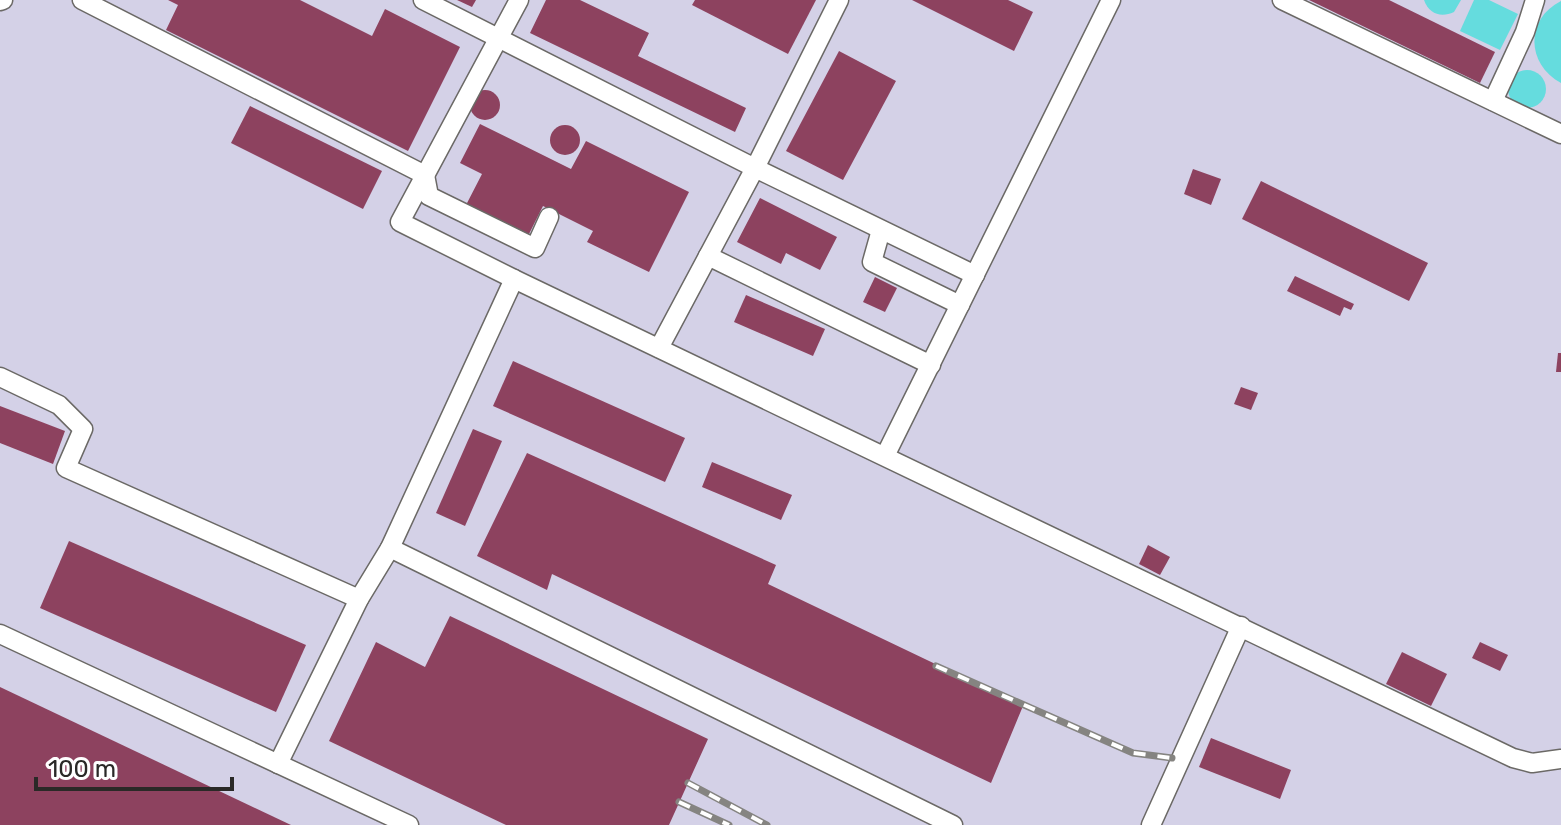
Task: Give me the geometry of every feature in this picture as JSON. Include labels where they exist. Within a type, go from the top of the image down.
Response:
[{"type":"lane","points":[[82,0],[425,175]]},
{"type":"lane","points":[[423,0],[975,275]]},
{"type":"lane","points":[[519,0],[400,222],[1513,758],[1532,763],[1561,759]]},
{"type":"lane","points":[[659,348],[755,168],[839,0]]},
{"type":"lane","points":[[885,456],[1111,0]]},
{"type":"lane","points":[[1282,0],[1561,134]]},
{"type":"lane","points":[[1493,101],[1525,32],[1535,0]]},
{"type":"lane","points":[[425,175],[429,196],[535,248],[549,217]]},
{"type":"lane","points":[[881,230],[872,262],[960,305]]},
{"type":"lane","points":[[708,256],[931,365]]},
{"type":"lane","points":[[278,764],[359,599],[390,548],[514,279]]},
{"type":"lane","points":[[0,377],[59,405],[83,429],[66,468],[359,599]]},
{"type":"lane","points":[[390,548],[953,825]]},
{"type":"lane","points":[[1151,825],[1241,626]]},
{"type":"lane","points":[[0,634],[409,825]]},
{"type":"shaded area","points":[[0,0],[1561,0],[1561,825],[0,825]]},
{"type":"water","points":[[1424,0],[1461,0],[1454,12],[1445,15],[1432,12]]},
{"type":"water","points":[[1474,0],[1489,0],[1518,14],[1500,50],[1460,31]]},
{"type":"water","points":[[1561,1],[1561,83],[1541,65],[1534,42],[1541,19]]},
{"type":"water","points":[[1527,70],[1540,76],[1546,89],[1540,102],[1527,108],[1514,102],[1508,89],[1514,76]]},
{"type":"building","points":[[168,0],[300,0],[372,36],[385,9],[460,47],[408,151],[166,30],[178,5]]},
{"type":"building","points":[[457,0],[476,0],[472,7]]},
{"type":"building","points":[[546,0],[580,0],[649,33],[638,56],[746,108],[735,132],[530,33]]},
{"type":"building","points":[[695,0],[816,0],[788,54],[692,5]]},
{"type":"building","points":[[912,0],[1008,0],[1033,12],[1014,51]]},
{"type":"building","points":[[1309,0],[1389,0],[1495,52],[1480,83]]},
{"type":"building","points":[[839,51],[896,81],[843,180],[786,151]]},
{"type":"building","points":[[485,90],[495,95],[500,105],[495,115],[485,120],[475,115],[470,105],[475,95]]},
{"type":"building","points":[[250,106],[382,171],[363,209],[231,143]]},
{"type":"building","points":[[480,124],[571,169],[586,141],[689,192],[649,272],[587,242],[593,231],[543,206],[527,238],[465,207],[482,174],[460,163]]},
{"type":"building","points":[[565,125],[576,129],[580,140],[576,151],[565,155],[554,151],[550,140],[554,129]]},
{"type":"building","points":[[1193,169],[1221,179],[1211,205],[1184,194]]},
{"type":"building","points":[[1261,181],[1428,263],[1409,301],[1242,219]]},
{"type":"building","points":[[760,198],[837,237],[820,270],[786,253],[781,264],[737,242]]},
{"type":"building","points":[[1295,276],[1354,304],[1351,310],[1344,307],[1340,316],[1287,291]]},
{"type":"building","points":[[875,277],[897,288],[885,312],[863,302]]},
{"type":"building","points":[[746,295],[825,329],[813,356],[734,322]]},
{"type":"building","points":[[1558,353],[1561,353],[1561,372],[1556,372]]},
{"type":"building","points":[[513,361],[685,438],[665,482],[493,406]]},
{"type":"building","points":[[1241,387],[1258,393],[1251,410],[1234,404]]},
{"type":"building","points":[[0,406],[65,431],[53,464],[0,443]]},
{"type":"building","points":[[473,429],[502,441],[465,526],[436,513]]},
{"type":"building","points":[[527,453],[776,565],[768,584],[1023,706],[991,783],[552,574],[547,590],[477,556]]},
{"type":"building","points":[[712,462],[792,495],[781,520],[702,487]]},
{"type":"building","points":[[69,541],[306,645],[276,712],[40,608]]},
{"type":"building","points":[[1148,545],[1170,557],[1160,575],[1139,564]]},
{"type":"building","points":[[450,616],[708,739],[669,825],[506,825],[329,741],[376,642],[425,667]]},
{"type":"building","points":[[1480,642],[1508,655],[1500,671],[1472,658]]},
{"type":"building","points":[[1402,652],[1447,674],[1431,706],[1386,684]]},
{"type":"building","points":[[0,687],[291,825],[0,825]]},
{"type":"building","points":[[1211,738],[1291,770],[1280,799],[1199,767]]},
{"type":"railway","points":[[936,666],[1133,753],[1172,758]]},
{"type":"railway","points":[[688,783],[767,825]]},
{"type":"railway","points":[[679,802],[729,825]]}]
